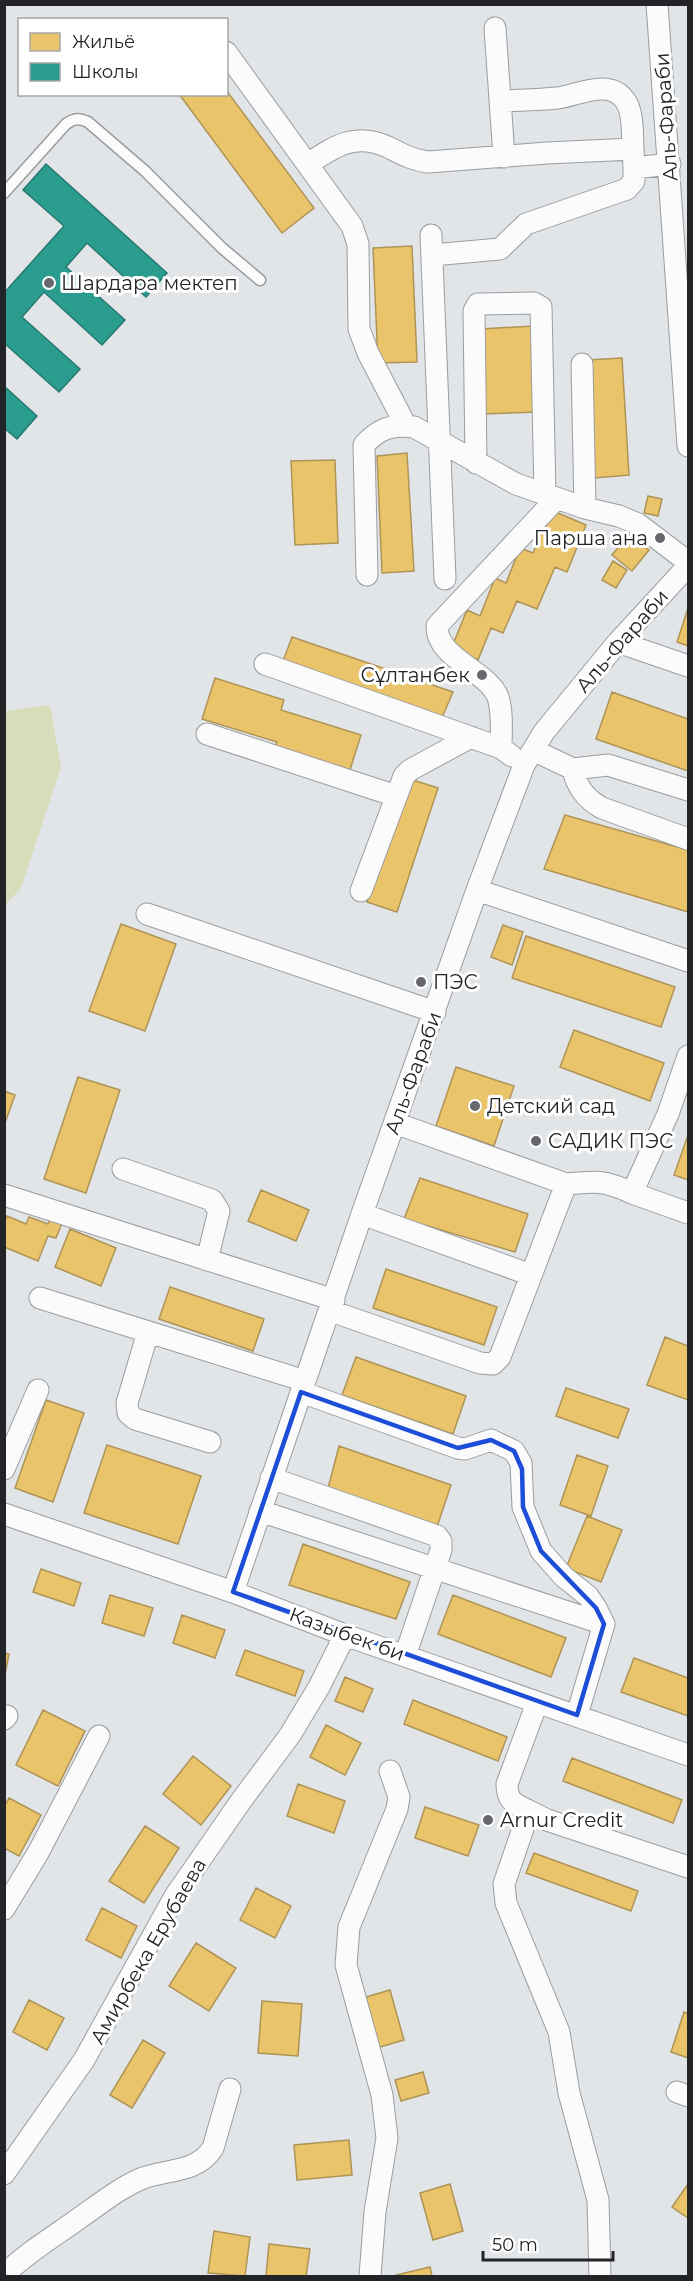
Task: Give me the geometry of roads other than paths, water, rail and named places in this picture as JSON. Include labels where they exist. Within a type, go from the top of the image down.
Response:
[{"type":"street","name":"Аль-Фараби","points":[[657,4],[684,315],[688,444]]},
{"type":"street","points":[[495,28],[504,157]]},
{"type":"street","points":[[228,55],[352,226],[358,244],[359,329],[368,353],[406,426]]},
{"type":"street","points":[[445,579],[431,245],[500,249],[526,224],[627,189],[634,181],[630,111],[624,98],[612,91],[582,91],[559,98],[500,101]]},
{"type":"street","points":[[308,164],[339,144],[366,140],[386,146],[412,160],[428,162],[547,153],[670,164]]},
{"type":"street","points":[[476,463],[474,311],[478,304],[534,303],[541,307],[550,497],[437,626],[437,635],[441,643],[490,685],[498,697],[501,748]]},
{"type":"street","points":[[582,364],[585,508]]},
{"type":"street","points":[[367,575],[364,446],[374,434],[386,428],[406,426],[414,428],[516,484],[638,524],[688,562]]},
{"type":"street","name":"Аль-Фараби","points":[[233,1592],[362,1214],[477,890],[529,758],[544,732],[618,642],[688,566]]},
{"type":"street","points":[[618,642],[688,666]]},
{"type":"street","points":[[265,664],[529,758],[573,769],[608,765],[688,790]]},
{"type":"street","points":[[207,734],[396,796]]},
{"type":"street","points":[[361,891],[404,776],[471,737]]},
{"type":"street","points":[[573,769],[575,779],[590,802],[688,839]]},
{"type":"street","points":[[477,890],[688,960]]},
{"type":"street","points":[[147,914],[435,1012]]},
{"type":"street","points":[[632,1193],[668,1114],[688,1056]]},
{"type":"street","points":[[395,1123],[566,1184],[585,1181],[610,1183],[688,1213]]},
{"type":"street","points":[[123,1169],[212,1200],[216,1204],[219,1210],[207,1260]]},
{"type":"street","points":[[4,1195],[207,1260],[480,1364],[493,1364],[500,1357],[566,1184]]},
{"type":"street","points":[[362,1214],[531,1275]]},
{"type":"street","points":[[40,1298],[148,1332],[303,1386],[458,1448],[465,1449],[491,1440],[514,1451],[522,1469],[523,1507],[542,1551],[564,1577],[588,1596],[604,1624],[578,1715]]},
{"type":"street","points":[[148,1332],[127,1403],[128,1413],[135,1419],[210,1442]]},
{"type":"street","points":[[4,1469],[38,1390]]},
{"type":"street","points":[[271,1478],[436,1536],[441,1541],[441,1550],[405,1656]]},
{"type":"street","points":[[260,1511],[604,1624]]},
{"type":"street","name":"Казыбек би","points":[[4,1514],[233,1592],[345,1635],[688,1755]]},
{"type":"street","name":"Амирбека Ерубаева","points":[[4,2174],[84,2060],[175,1896],[290,1735],[319,1687],[345,1635]]},
{"type":"street","points":[[537,1703],[507,1784],[507,1795],[514,1803],[547,1820],[686,1861]]},
{"type":"street","points":[[4,1909],[38,1853],[99,1736]]},
{"type":"street","points":[[370,2277],[375,2212],[387,2138],[382,2095],[346,1965],[349,1927],[397,1809],[399,1797],[390,1771]]},
{"type":"street","points":[[529,1811],[504,1884],[506,1903],[559,2032],[569,2093],[598,2200],[600,2277]]},
{"type":"street","points":[[4,2275],[19,2260],[117,2192],[142,2178],[191,2167],[208,2156],[213,2148],[230,2089]]},
{"type":"lane","points":[[4,193],[66,124],[74,119],[80,119],[88,122],[144,171],[222,248],[260,280]]},
{"type":"place","name":"Шардара мектеп","points":[[49,283]]},
{"type":"place","name":"Парша ана","points":[[660,538]]},
{"type":"place","name":"Сұлтанбек","points":[[482,675]]},
{"type":"place","name":"ПЭС","points":[[421,982]]},
{"type":"place","name":"Детский сад","points":[[475,1106]]},
{"type":"place","name":"САДИК ПЭС","points":[[536,1141]]},
{"type":"place","name":"Arnur Credit","points":[[488,1820]]}]
